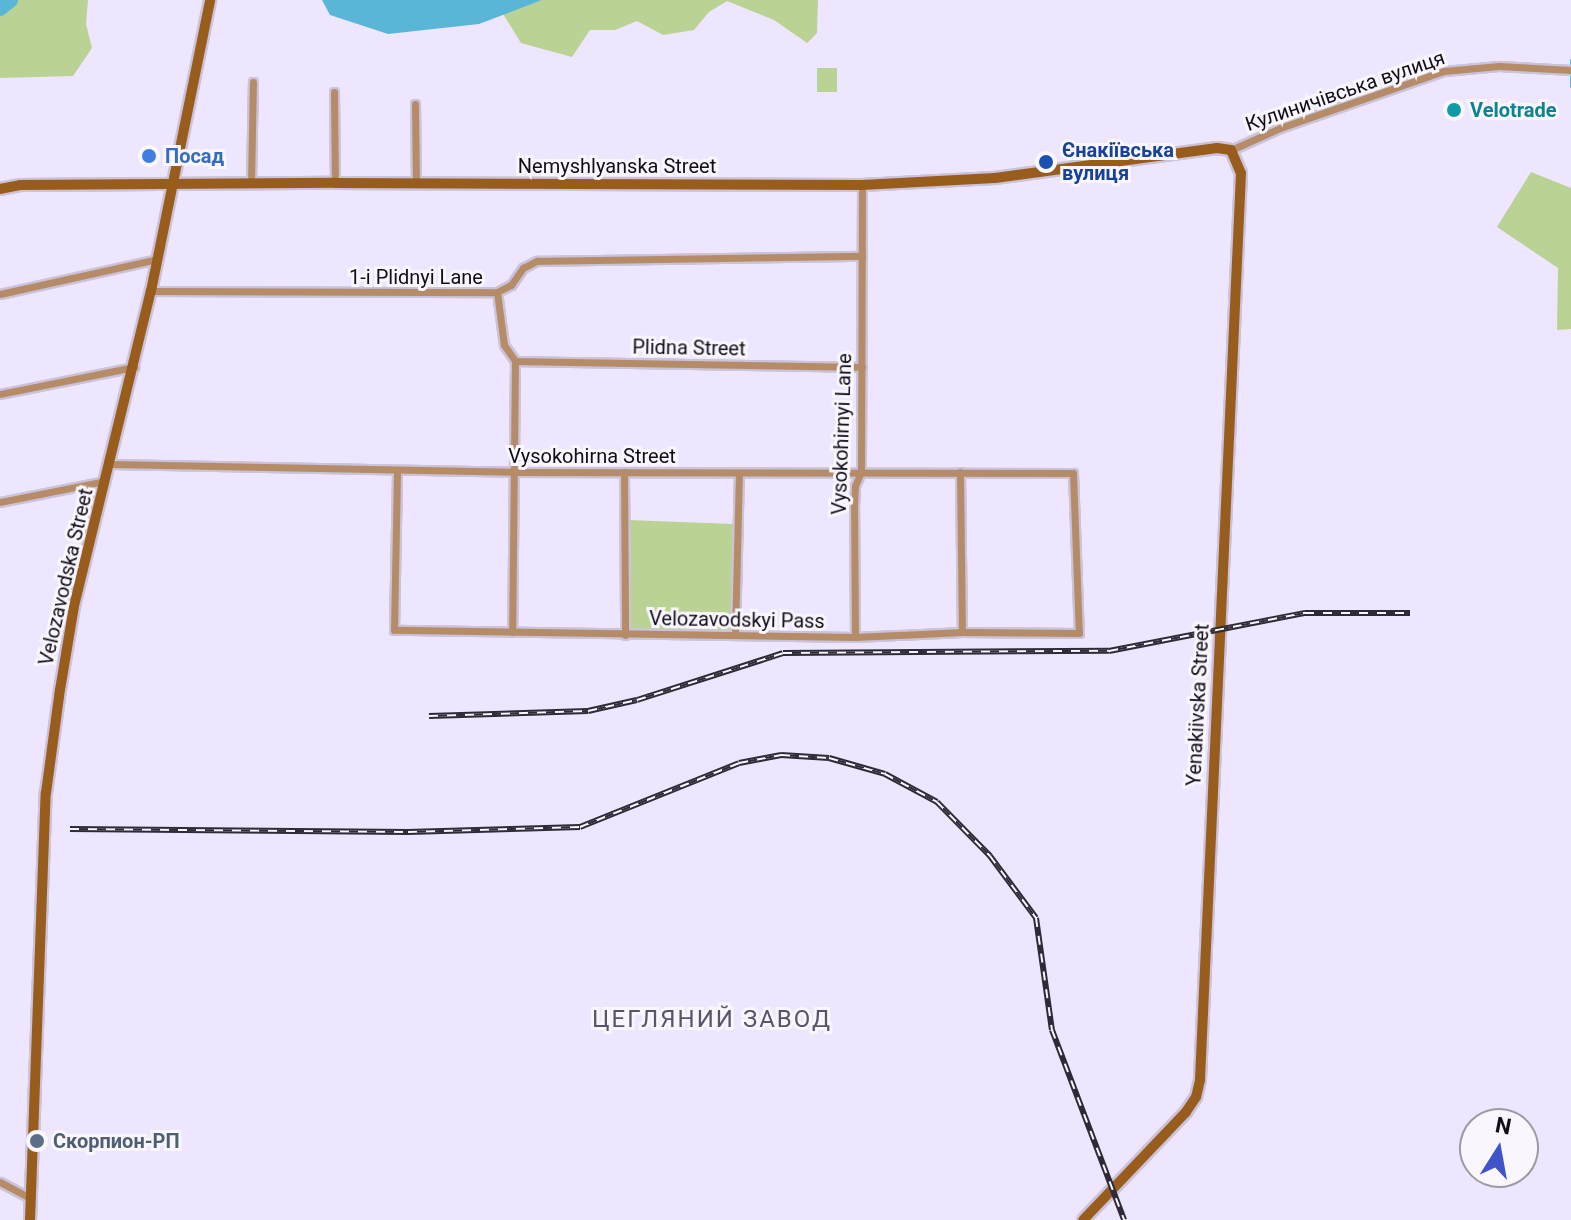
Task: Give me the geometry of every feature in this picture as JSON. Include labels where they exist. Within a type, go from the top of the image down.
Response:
[{"type":"street","name":"Velozavodska Street","points":[[30,1220],[46,793],[74,606],[134,367],[210,0]]},
{"type":"street","name":"Кулиничівська вулиця","points":[[1231,150],[1268,132],[1444,71],[1499,66],[1569,69]]},
{"type":"street","points":[[251,183],[253,82]]},
{"type":"street","points":[[334,92],[335,183]]},
{"type":"street","points":[[415,104],[416,183]]},
{"type":"street","name":"Nemyshlyanska Street","points":[[0,189],[20,185],[251,183],[862,185],[995,178],[1217,148],[1231,150]]},
{"type":"street","name":"Yenakiivska Street","points":[[1083,1220],[1186,1112],[1196,1097],[1200,1080],[1241,173],[1231,150]]},
{"type":"street","name":"Vysokohirnyi Lane","points":[[855,637],[854,506],[855,486],[861,472],[862,185]]},
{"type":"street","name":"1-i Plidnyi Lane","points":[[151,291],[497,292],[511,285],[523,268],[537,261],[862,256]]},
{"type":"street","points":[[0,294],[158,259]]},
{"type":"street","points":[[497,292],[504,345],[515,361],[512,632]]},
{"type":"street","name":"Plidna Street","points":[[515,361],[862,367]]},
{"type":"street","points":[[0,394],[134,367]]},
{"type":"street","name":"Vysokohirna Street","points":[[111,464],[513,472],[1073,473],[1079,633]]},
{"type":"street","name":"Velozavodskyi Pass","points":[[397,470],[394,630],[855,637],[962,632],[1079,633]]},
{"type":"street","points":[[624,472],[625,635]]},
{"type":"street","points":[[960,472],[962,632]]},
{"type":"street","points":[[735,635],[739,473]]},
{"type":"street","points":[[0,502],[107,480]]},
{"type":"street","points":[[0,1182],[30,1198]]},
{"type":"green space","points":[[0,0],[88,0],[86,24],[92,48],[73,76],[0,78]]},
{"type":"green space","points":[[542,0],[818,0],[817,33],[807,43],[774,20],[727,1],[709,12],[694,30],[663,35],[637,21],[615,30],[590,30],[572,57],[521,43],[503,14]]},
{"type":"green space","points":[[817,68],[837,68],[837,92],[817,92]]},
{"type":"green space","points":[[1531,172],[1571,188],[1571,329],[1557,330],[1558,268],[1497,227]]},
{"type":"green space","points":[[628,520],[733,524],[731,627],[728,632],[632,631],[628,627]]},
{"type":"water","points":[[322,0],[542,0],[479,24],[388,34],[330,15]]},
{"type":"waterway","points":[[0,8],[10,0]]},
{"type":"waterway","points":[[1571,60],[1571,86]]},
{"type":"railway","points":[[429,716],[588,711],[637,700],[783,653],[1109,651],[1305,613],[1410,613]]},
{"type":"railway","points":[[70,829],[408,832],[580,827],[739,763],[781,755],[829,758],[885,774],[937,802],[990,856],[1036,918],[1052,1030],[1124,1220]]},
{"type":"place","name":"Velotrade","points":[[1454,110]]},
{"type":"place","name":"Посад","points":[[149,156]]},
{"type":"place","name":"Єнакіївська вулиця","points":[[1046,162]]},
{"type":"place","name":"Скорпион-РП","points":[[37,1141]]},
{"type":"district","name":"ЦЕГЛЯНИЙ ЗАВОД","points":[[712,1020]]}]
